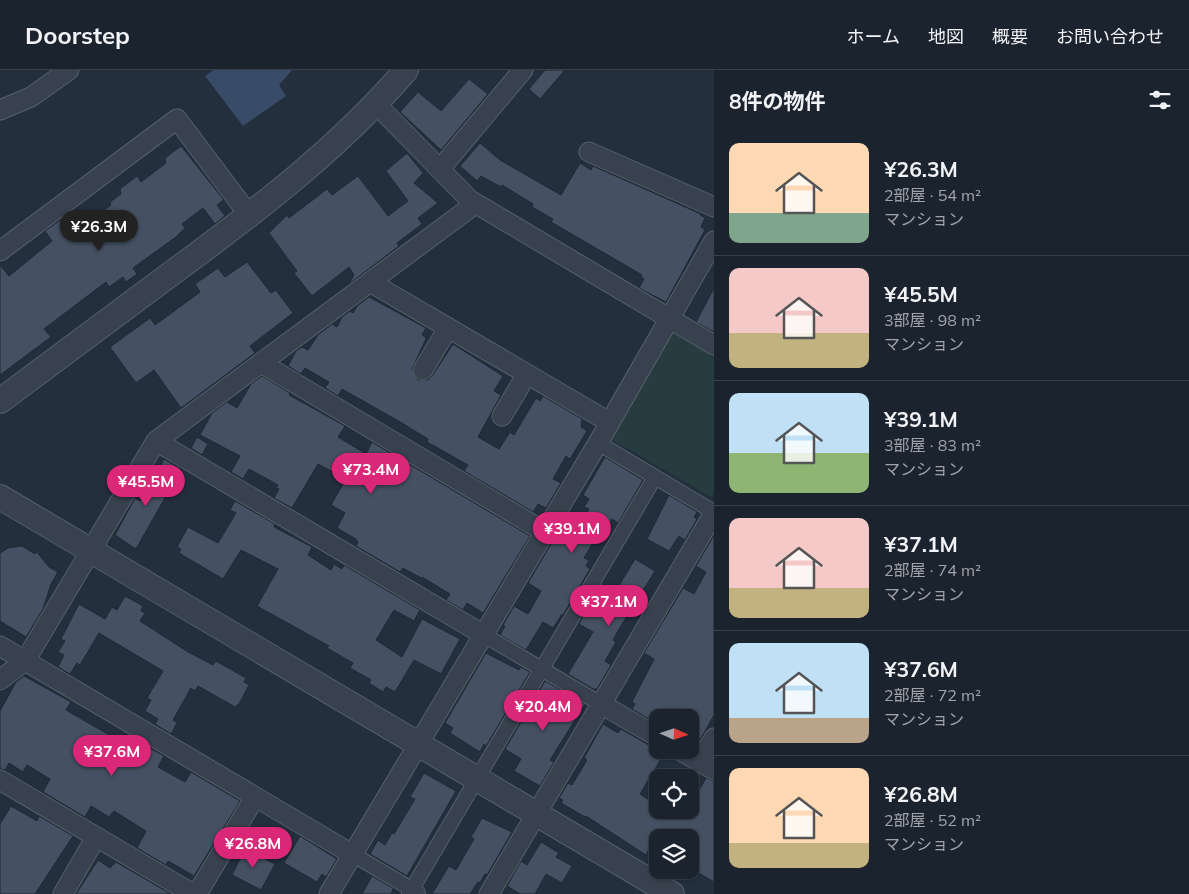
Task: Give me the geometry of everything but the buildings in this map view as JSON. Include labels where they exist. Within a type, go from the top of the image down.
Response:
[{"type":"street","points":[[0,110],[32,97],[69,70]]},
{"type":"street","points":[[0,401],[249,215],[302,172],[376,105],[406,70]]},
{"type":"street","points":[[440,170],[523,70]]},
{"type":"street","points":[[376,105],[475,204],[714,345]]},
{"type":"street","points":[[0,251],[177,120],[249,215]]},
{"type":"street","points":[[589,152],[714,207]]},
{"type":"street","points":[[0,680],[25,661],[156,441],[475,204]]},
{"type":"street","points":[[329,894],[598,443],[714,241]]},
{"type":"street","points":[[370,282],[610,422]]},
{"type":"street","points":[[423,370],[448,328]]},
{"type":"street","points":[[261,363],[545,532]]},
{"type":"street","points":[[502,416],[527,374]]},
{"type":"street","points":[[156,441],[649,732]]},
{"type":"street","points":[[489,894],[714,512],[598,443]]},
{"type":"street","points":[[0,646],[352,854],[414,893],[477,779],[655,477]]},
{"type":"street","points":[[0,497],[672,894]]},
{"type":"street","points":[[695,759],[707,766],[714,738]]},
{"type":"street","points":[[0,780],[193,894]]},
{"type":"street","points":[[197,894],[255,797]]},
{"type":"street","points":[[63,894],[96,837]]},
{"type":"green space","points":[[673,330],[714,354],[714,493],[711,497],[609,438]]},
{"type":"water","points":[[214,70],[292,70],[279,85],[286,96],[243,126],[205,76]]}]
